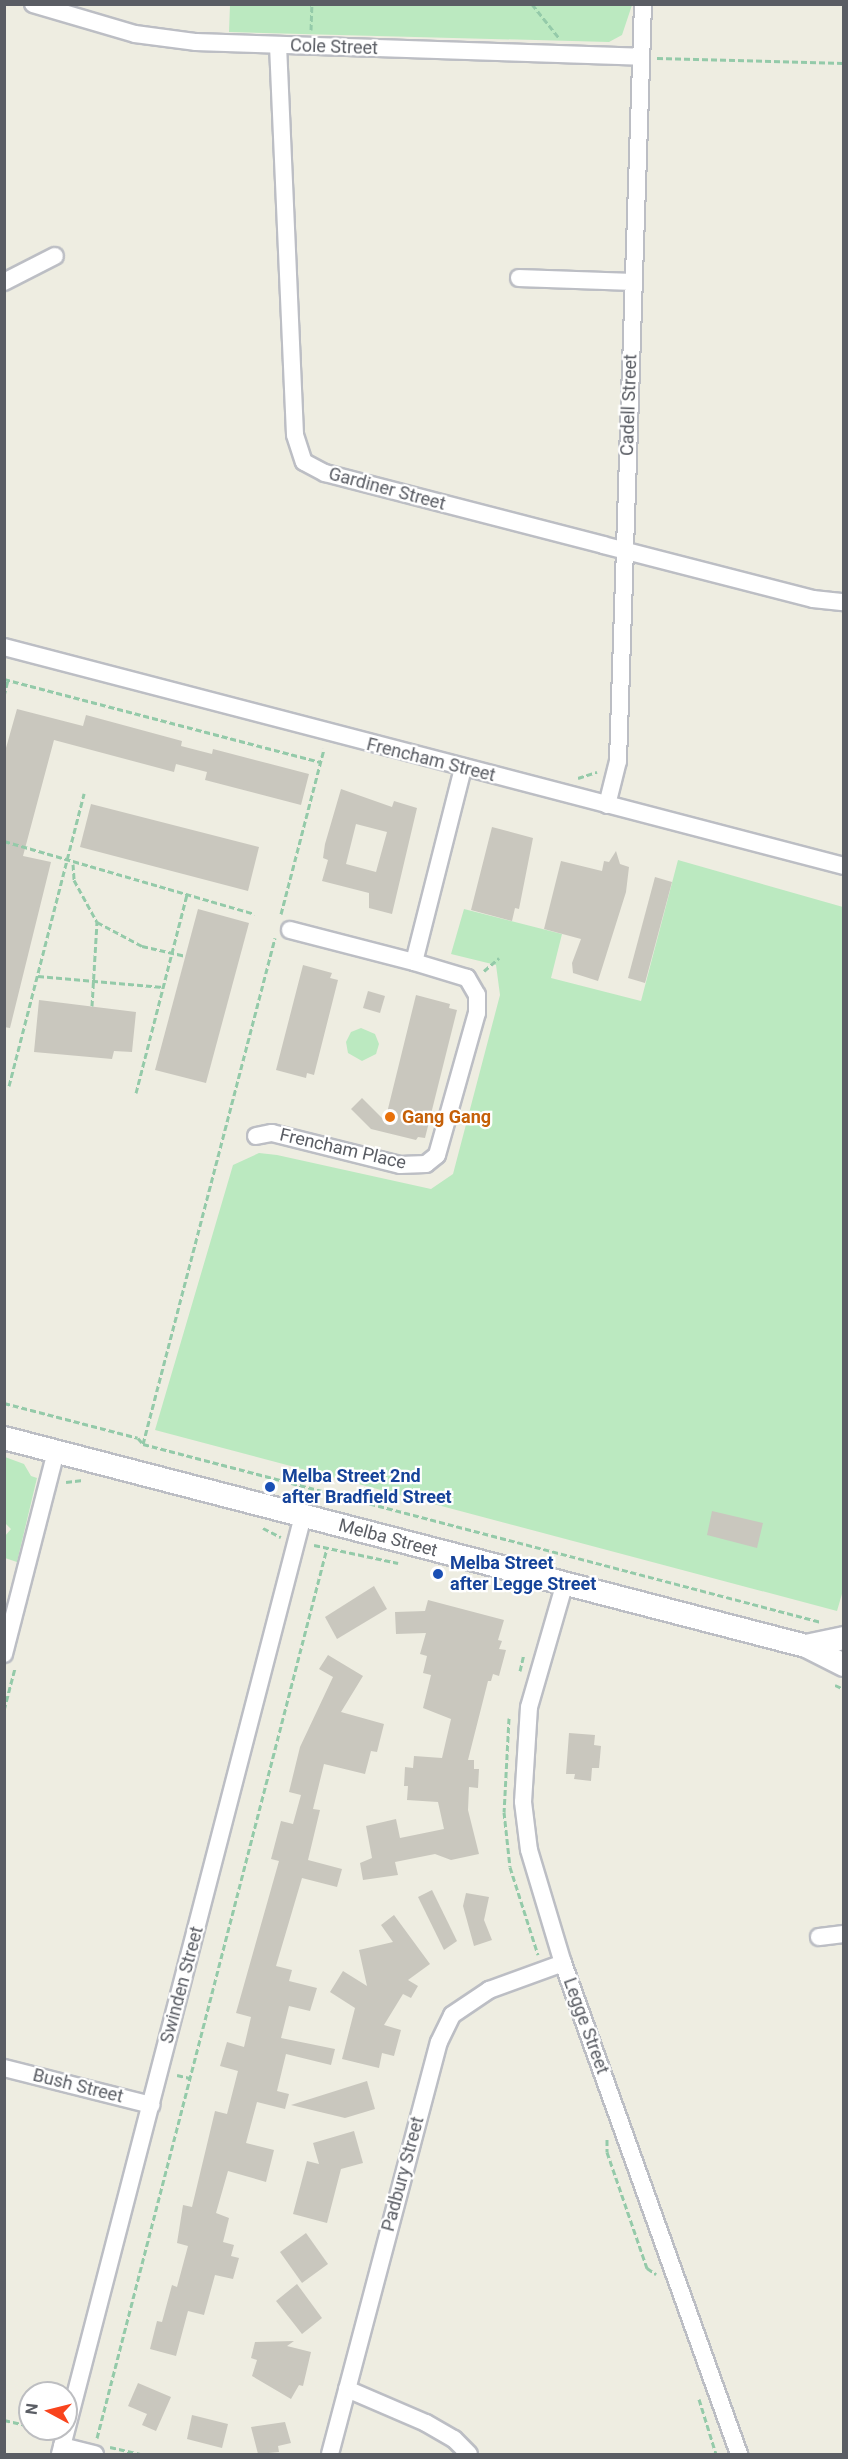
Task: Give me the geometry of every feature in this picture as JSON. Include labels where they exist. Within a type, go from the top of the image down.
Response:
[{"type":"street","name":"Cole Street","points":[[33,4],[135,34],[278,45],[640,57]]},
{"type":"street","name":"Cadell Street","points":[[607,805],[618,761],[640,57],[644,4]]},
{"type":"street","name":"Gardiner Street","points":[[278,45],[294,435],[304,462],[325,473],[813,599],[843,602]]},
{"type":"street","points":[[4,282],[55,256]]},
{"type":"street","points":[[519,278],[633,282]]},
{"type":"street","name":"Frencham Street","points":[[10,651],[843,866]]},
{"type":"street","points":[[414,962],[463,769]]},
{"type":"street","name":"Frencham Place","points":[[256,1136],[272,1133],[400,1165],[426,1164],[437,1155],[477,1013],[477,995],[467,978],[414,962],[282,929]]},
{"type":"street","name":"Melba Street","points":[[4,1438],[564,1586],[806,1646],[843,1665]]},
{"type":"street","points":[[4,1654],[56,1452]]},
{"type":"street","name":"Swinden Street","points":[[61,2450],[303,1516]]},
{"type":"street","name":"Legge Street","points":[[564,1586],[529,1707],[523,1802],[536,1883],[739,2454]]},
{"type":"street","points":[[843,1640],[843,1659]]},
{"type":"street","name":"Melba Street","points":[[806,1646],[843,1640]]},
{"type":"street","points":[[819,1936],[843,1934]]},
{"type":"street","name":"Padbury Street","points":[[330,2454],[424,2090],[439,2042],[452,2015],[489,1990],[563,1963]]},
{"type":"street","name":"Bush Street","points":[[4,2068],[151,2104]]},
{"type":"street","points":[[347,2389],[426,2423],[454,2439],[469,2454]]},
{"type":"street","points":[[61,2450],[94,2451]]},
{"type":"path","points":[[311,46],[312,4]]},
{"type":"path","points":[[532,4],[564,44]]},
{"type":"path","points":[[640,57],[843,63]]},
{"type":"path","points":[[4,696],[6,680],[321,762]]},
{"type":"path","points":[[142,1444],[282,929],[325,748]]},
{"type":"path","points":[[577,778],[601,770]]},
{"type":"path","points":[[9,1086],[84,793]]},
{"type":"path","points":[[4,841],[68,856],[73,864],[74,880],[97,922],[92,1006]]},
{"type":"path","points":[[66,863],[255,914]]},
{"type":"path","points":[[136,1093],[187,895]]},
{"type":"path","points":[[97,922],[142,946],[186,956]]},
{"type":"path","points":[[38,976],[163,987]]},
{"type":"path","points":[[4,1403],[138,1438],[142,1444],[824,1624]]},
{"type":"path","points":[[140,2454],[94,2451],[327,1548]]},
{"type":"green space","points":[[230,4],[632,5],[622,35],[609,42],[229,32]]},
{"type":"green space","points":[[678,860],[843,907],[844,1587],[837,1611],[155,1430],[233,1165],[259,1153],[277,1155],[431,1189],[453,1174],[500,995],[496,965],[451,954],[464,909],[562,934],[551,978],[641,1001]]},
{"type":"green space","points":[[361,1028],[375,1034],[379,1044],[376,1054],[362,1061],[348,1053],[346,1042],[351,1032]]},
{"type":"green space","points":[[5,1457],[24,1464],[31,1476],[37,1478],[17,1562],[5,1558],[5,1536],[11,1529],[5,1523]]},
{"type":"building","points":[[17,709],[83,726],[86,715],[182,741],[181,746],[212,754],[213,749],[309,774],[301,805],[205,780],[207,772],[176,764],[174,772],[54,740],[23,856],[51,862],[10,1028],[4,1027],[4,755]]},
{"type":"building","points":[[341,789],[392,807],[394,801],[417,808],[392,914],[369,908],[369,893],[322,881],[328,860],[323,858]],"holes":[[[356,824],[387,832],[376,872],[346,864]]]},
{"type":"building","points":[[91,804],[259,847],[248,891],[80,847]]},
{"type":"building","points":[[492,827],[533,838],[519,909],[515,908],[512,921],[471,910]]},
{"type":"building","points":[[616,851],[620,864],[629,867],[626,892],[598,981],[573,973],[572,963],[581,939],[544,929],[561,861],[602,871],[604,861],[609,862]]},
{"type":"building","points":[[655,877],[672,882],[645,983],[628,978]]},
{"type":"building","points":[[198,909],[249,923],[206,1083],[155,1070]]},
{"type":"building","points":[[303,965],[332,973],[330,978],[338,980],[314,1075],[307,1073],[306,1078],[276,1070]]},
{"type":"building","points":[[368,991],[385,996],[380,1013],[363,1008]]},
{"type":"building","points":[[416,995],[450,1004],[449,1008],[457,1010],[425,1138],[418,1137],[416,1140],[371,1129],[351,1109],[362,1098],[385,1121]]},
{"type":"building","points":[[39,1000],[136,1012],[132,1052],[114,1051],[112,1059],[34,1052]]},
{"type":"building","points":[[712,1511],[763,1523],[757,1548],[707,1535]]},
{"type":"building","points":[[374,1586],[387,1609],[337,1639],[325,1617]]},
{"type":"building","points":[[428,1600],[504,1620],[498,1640],[502,1641],[499,1649],[506,1650],[499,1676],[493,1674],[491,1681],[488,1681],[468,1760],[474,1760],[474,1769],[479,1769],[478,1788],[469,1787],[468,1810],[479,1854],[451,1860],[435,1854],[395,1862],[398,1875],[363,1880],[360,1863],[372,1858],[366,1826],[396,1819],[400,1838],[444,1829],[438,1802],[407,1800],[408,1786],[404,1786],[405,1767],[413,1768],[414,1756],[442,1758],[451,1719],[423,1708],[431,1675],[423,1673],[427,1656],[420,1654],[426,1633],[396,1634],[395,1612],[425,1611]]},
{"type":"building","points":[[328,1655],[363,1676],[341,1712],[384,1724],[377,1752],[371,1751],[365,1774],[324,1764],[313,1809],[320,1810],[308,1860],[342,1869],[337,1887],[302,1878],[276,1966],[292,1970],[289,1981],[317,1988],[310,2011],[289,2006],[281,2038],[335,2049],[331,2065],[286,2054],[277,2091],[289,2094],[285,2109],[257,2102],[246,2143],[274,2150],[266,2182],[228,2171],[216,2213],[229,2218],[223,2242],[234,2245],[231,2256],[239,2258],[233,2279],[215,2275],[204,2315],[188,2311],[176,2356],[150,2349],[157,2321],[162,2322],[172,2285],[177,2287],[188,2246],[177,2243],[183,2205],[192,2207],[215,2111],[227,2114],[238,2071],[220,2066],[227,2042],[244,2047],[251,2017],[236,2013],[279,1861],[271,1859],[281,1821],[293,1824],[301,1795],[289,1792],[300,1747],[333,1677],[319,1669]]},
{"type":"building","points":[[569,1733],[595,1735],[594,1745],[601,1746],[599,1768],[592,1768],[591,1781],[574,1779],[575,1774],[566,1774]]},
{"type":"building","points":[[432,1890],[457,1941],[444,1950],[418,1897]]},
{"type":"building","points":[[466,1893],[489,1897],[484,1920],[492,1940],[474,1946],[463,1906]]},
{"type":"building","points":[[394,1915],[430,1964],[408,1980],[418,1986],[411,1998],[403,1994],[384,2025],[401,2030],[394,2056],[382,2053],[379,2068],[342,2059],[355,2008],[330,1992],[343,1971],[367,1986],[359,1950],[393,1942],[381,1925]]},
{"type":"building","points":[[367,2081],[375,2109],[345,2118],[291,2105]]},
{"type":"building","points":[[354,2131],[363,2163],[341,2169],[327,2223],[293,2214],[307,2161],[319,2164],[313,2143]]},
{"type":"building","points":[[306,2233],[328,2264],[302,2283],[280,2252]]},
{"type":"building","points":[[297,2284],[322,2318],[302,2334],[276,2301]]},
{"type":"building","points":[[294,2341],[287,2346],[311,2352],[303,2386],[299,2385],[291,2399],[252,2376],[257,2360],[251,2358],[255,2342]]},
{"type":"building","points":[[138,2383],[171,2397],[156,2431],[142,2425],[147,2414],[128,2406]]},
{"type":"building","points":[[192,2415],[228,2424],[222,2448],[187,2439]]},
{"type":"building","points":[[285,2422],[291,2443],[278,2446],[279,2452],[258,2454],[251,2427]]},
{"type":"place","name":"Gang Gang","points":[[390,1117]]},
{"type":"place","name":"Melba Street 2nd after Bradfield Street","points":[[270,1487]]},
{"type":"place","name":"Melba Street after Legge Street","points":[[438,1574]]}]
